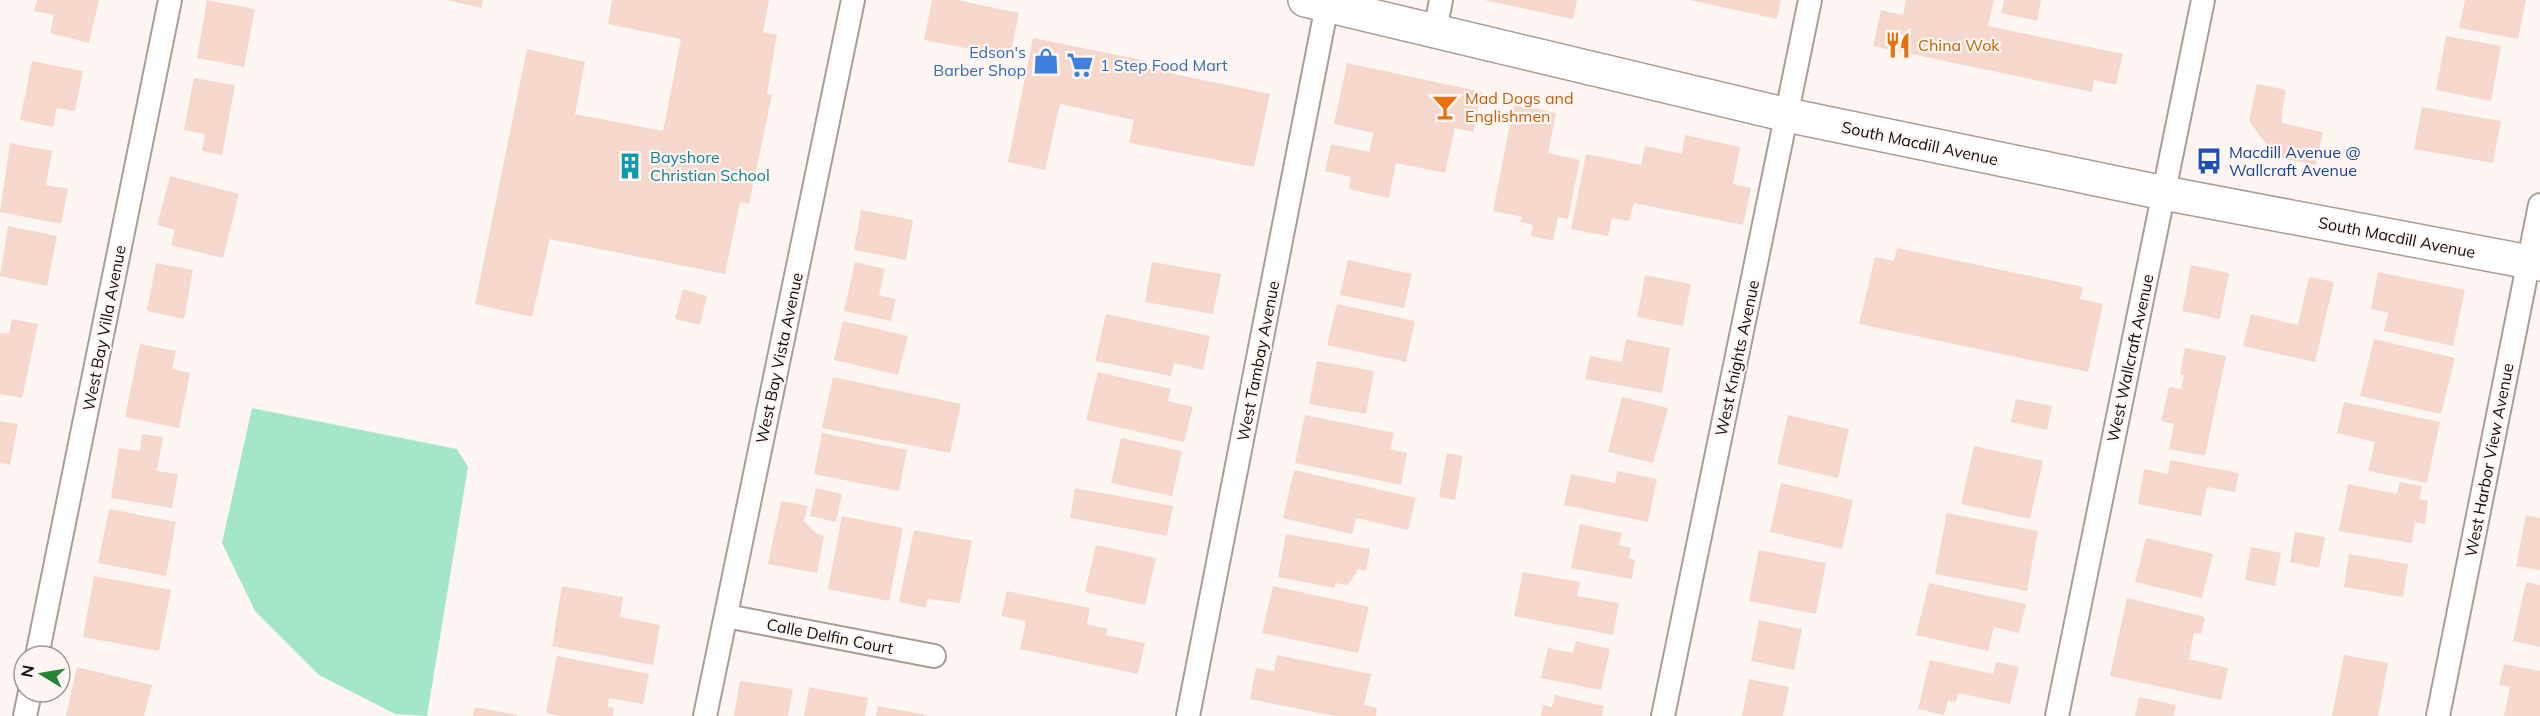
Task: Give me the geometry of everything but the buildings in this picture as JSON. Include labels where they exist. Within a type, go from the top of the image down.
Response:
[{"type":"street","name":"West Bay Villa Avenue","points":[[39,644],[170,0]]},
{"type":"street","name":"West Bay Vista Avenue","points":[[705,716],[853,0]]},
{"type":"street","name":"West Knights Avenue","points":[[1663,716],[1810,0]]},
{"type":"street","name":"West Wallcraft Avenue","points":[[2057,716],[2203,0]]},
{"type":"street","name":"South Macdill Avenue","points":[[1316,3],[1438,16],[1786,115],[2164,193],[2534,263]]},
{"type":"street","name":"West Tambay Avenue","points":[[1188,716],[1316,3]]},
{"type":"street","name":"West Harbor View Avenue","points":[[2438,716],[2534,263],[2540,205]]},
{"type":"street","name":"Calle Delfin Court","points":[[726,616],[934,656]]},
{"type":"green space","points":[[252,408],[457,449],[468,467],[427,716],[395,714],[319,675],[255,611],[222,543]]},
{"type":"place","name":"China Wok","points":[[1898,45]]},
{"type":"place","name":"Edson's Barber Shop","points":[[1046,61]]},
{"type":"place","name":"1 Step Food Mart","points":[[1080,65]]},
{"type":"place","name":"Mad Dogs and Englishmen","points":[[1445,107]]},
{"type":"place","name":"Macdill Avenue @ Wallcraft Avenue","points":[[2209,161]]},
{"type":"place","name":"Bayshore Christian School","points":[[630,166]]}]
